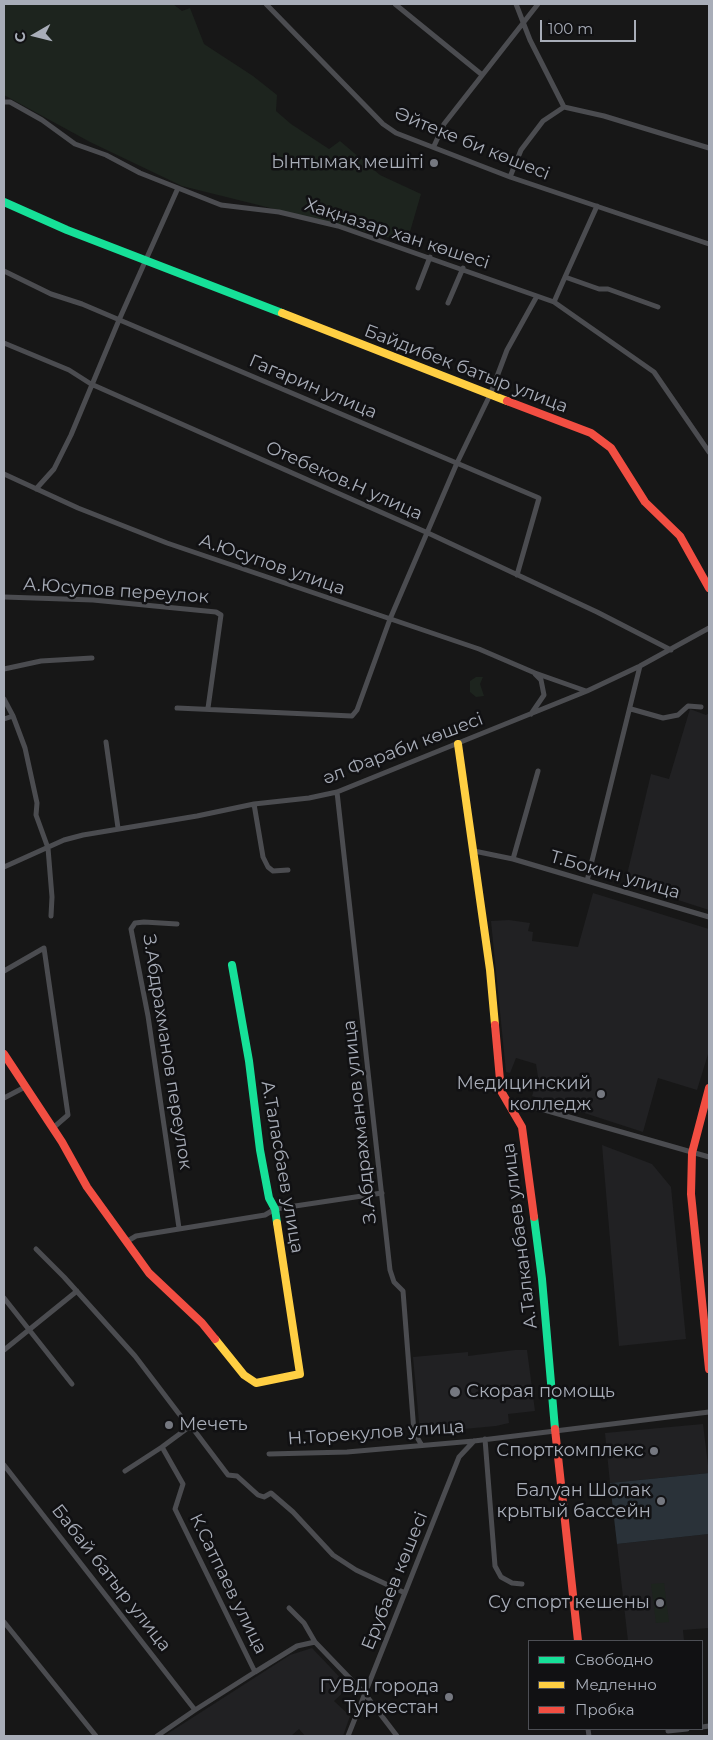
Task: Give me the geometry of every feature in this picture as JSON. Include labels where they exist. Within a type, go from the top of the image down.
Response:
[{"type":"street","name":"Әйтеке би көшесі","points":[[266,4],[383,124],[396,133],[434,146],[510,177],[709,244]]},
{"type":"street","points":[[395,4],[481,74]]},
{"type":"street","points":[[516,4],[530,40],[564,107]]},
{"type":"street","points":[[434,146],[444,124],[481,74],[538,4]]},
{"type":"street","name":"Хақназар хан көшесі","points":[[4,102],[10,102],[42,120],[75,144],[221,205],[279,212],[338,226],[463,268],[554,302],[654,372],[708,449]]},
{"type":"street","points":[[510,177],[521,150],[543,121],[564,107],[604,116],[709,148]]},
{"type":"street","points":[[36,489],[54,469],[71,435],[119,320],[178,188]]},
{"type":"street","name":"Байдибек батыр улица","points":[[4,202],[60,227],[591,433],[610,448],[645,502],[680,536],[709,588]]},
{"type":"street","points":[[554,302],[598,206]]},
{"type":"street","points":[[418,288],[430,257]]},
{"type":"street","points":[[448,304],[463,268]]},
{"type":"street","name":"Гагарин улица","points":[[4,271],[51,294],[119,320],[539,498],[517,575]]},
{"type":"street","points":[[565,277],[599,289],[608,289],[658,307]]},
{"type":"street","points":[[177,708],[352,716],[357,710],[390,619],[458,463],[490,395],[507,350],[537,296]]},
{"type":"street","name":"Отебеков.Н улица","points":[[4,343],[69,370],[92,384],[428,534],[671,650]]},
{"type":"street","points":[[708,449],[709,438]]},
{"type":"street","name":"А.Юсупов улица","points":[[4,474],[78,508],[167,543],[478,649],[535,673],[586,691]]},
{"type":"street","name":"А.Юсупов переулок","points":[[4,597],[93,600],[216,612],[221,616],[208,708]]},
{"type":"street","name":"әл Фараби көшесі","points":[[4,867],[64,840],[118,828],[197,816],[254,804],[309,798],[337,792],[586,691],[640,666],[709,628]]},
{"type":"street","points":[[4,669],[40,661],[92,658]]},
{"type":"street","points":[[587,882],[631,709],[640,666]]},
{"type":"street","points":[[531,714],[544,695],[541,680],[535,673]]},
{"type":"street","points":[[4,699],[13,716],[25,748],[37,803],[36,815],[48,848],[52,897],[51,916]]},
{"type":"street","points":[[631,709],[663,718],[678,715],[688,706],[701,707]]},
{"type":"street","points":[[4,719],[13,716]]},
{"type":"street","points":[[106,742],[118,828]]},
{"type":"street","name":"А.Талканбаев улица","points":[[458,744],[490,970],[501,1091],[522,1127],[542,1278],[555,1431],[578,1640]]},
{"type":"street","points":[[513,860],[538,772]]},
{"type":"street","name":"З.Абдрахманов улица","points":[[337,792],[390,1270],[394,1282],[403,1291],[414,1432],[421,1444]]},
{"type":"street","points":[[254,804],[264,857],[268,867],[273,871],[288,870]]},
{"type":"street","name":"Т.Бокин улица","points":[[474,851],[513,860],[709,917]]},
{"type":"street","name":"З.Абдрахманов переулок","points":[[177,924],[144,922],[135,924],[131,929],[146,1006],[179,1228]]},
{"type":"street","points":[[4,971],[44,948],[68,1115],[53,1128]]},
{"type":"street","name":"А.Таласбаев улица","points":[[126,1242],[149,1273],[202,1323],[244,1375],[256,1383],[264,1383],[300,1374],[275,1209],[270,1198],[260,1150],[249,1061],[232,965]]},
{"type":"street","points":[[4,1054],[53,1128],[87,1187],[126,1242],[136,1236],[265,1215],[275,1209],[382,1193]]},
{"type":"street","points":[[4,1098],[25,1086]]},
{"type":"street","points":[[709,1091],[692,1153],[691,1194],[709,1369]]},
{"type":"street","points":[[511,1108],[527,1105],[709,1157]]},
{"type":"street","points":[[36,1249],[77,1291],[135,1356],[228,1475],[237,1476],[258,1495],[264,1497],[271,1493],[333,1554],[356,1570],[405,1593]]},
{"type":"street","points":[[4,1350],[77,1291]]},
{"type":"street","points":[[4,1298],[72,1384]]},
{"type":"street","name":"Н.Торекулов улица","points":[[269,1454],[346,1452],[421,1444],[485,1440],[709,1412]]},
{"type":"street","points":[[125,1471],[162,1448],[189,1427]]},
{"type":"street","name":"Н.Торекулов улица","points":[[485,1440],[495,1566],[501,1577],[512,1583],[522,1584]]},
{"type":"street","name":"Ерубаев көшесі","points":[[348,1736],[459,1457],[474,1441]]},
{"type":"street","name":"К.Сатпаев улица","points":[[162,1448],[183,1484],[176,1509],[256,1672],[297,1646],[315,1642]]},
{"type":"street","name":"Бабай батыр улица","points":[[4,1465],[195,1710]]},
{"type":"street","points":[[289,1608],[304,1623],[315,1642],[365,1694],[397,1736]]},
{"type":"street","points":[[4,1622],[96,1736]]},
{"type":"street","points":[[157,1736],[256,1672]]},
{"type":"street","points":[[668,1731],[678,1730]]},
{"type":"shaded area","points":[[4,4],[173,4],[182,11],[190,8],[204,44],[253,76],[277,95],[276,111],[291,124],[329,149],[340,141],[380,175],[421,194],[407,242],[182,186],[90,142],[4,95]]},
{"type":"shaded area","points":[[476,677],[483,677],[480,684],[484,696],[476,697],[470,692],[470,681]]},
{"type":"shaded area","points":[[690,709],[706,715],[709,713],[709,910],[625,883],[651,774],[669,779]]},
{"type":"shaded area","points":[[593,893],[709,929],[709,1051],[697,1090],[658,1078],[643,1132],[532,1096],[538,1077],[536,1064],[516,1058],[510,1073],[506,1072],[491,921],[509,920],[530,923],[528,931],[533,932],[532,941],[578,947]]},
{"type":"shaded area","points":[[602,1145],[652,1164],[671,1187],[686,1339],[619,1346]]},
{"type":"shaded area","name":"Скорая помощь","points":[[527,1350],[535,1411],[508,1414],[509,1423],[496,1426],[420,1433],[413,1357],[468,1352],[468,1356]]},
{"type":"shaded area","points":[[703,1424],[709,1473],[610,1483],[605,1433]]},
{"type":"shaded area","name":"Балуан Шолак крытый бассейн","points":[[709,1473],[709,1534],[617,1544],[610,1483]]},
{"type":"shaded area","name":"Су спорт кешены","points":[[709,1534],[709,1628],[683,1630],[684,1640],[628,1640],[617,1544]]},
{"type":"shaded area","name":"Су спорт кешены","points":[[664,1583],[669,1622],[656,1623],[651,1584]]},
{"type":"shaded area","points":[[312,1648],[349,1687],[334,1701],[350,1716],[343,1736],[305,1736],[299,1729],[291,1736],[164,1736],[290,1655]]},
{"type":"traffic: fast","points":[[4,202],[67,230],[282,313]]},
{"type":"traffic: fast","points":[[232,965],[249,1061],[260,1150],[269,1198],[275,1209],[277,1223]]},
{"type":"traffic: fast","points":[[534,1217],[542,1279],[555,1429]]},
{"type":"traffic: slow","points":[[282,313],[507,401]]},
{"type":"traffic: slow","points":[[458,744],[490,970],[495,1025]]},
{"type":"traffic: slow","points":[[215,1339],[244,1375],[256,1383],[300,1374],[277,1223]]},
{"type":"traffic: jam","points":[[507,401],[591,433],[611,448],[645,502],[680,536],[709,588]]},
{"type":"traffic: jam","points":[[495,1025],[501,1091],[522,1127],[534,1217]]},
{"type":"traffic: jam","points":[[4,1054],[62,1142],[87,1187],[149,1273],[202,1323],[215,1339]]},
{"type":"traffic: jam","points":[[709,1088],[692,1153],[691,1194],[709,1369]]},
{"type":"traffic: jam","points":[[555,1429],[578,1640]]},
{"type":"place","name":"Ынтымақ мешіті","points":[[434,163]]},
{"type":"place","name":"Медицинский колледж","points":[[601,1094]]},
{"type":"place","name":"Скорая помощь","points":[[455,1392]]},
{"type":"place","name":"Мечеть","points":[[169,1425]]},
{"type":"place","name":"Спорткомплекс","points":[[654,1451]]},
{"type":"place","name":"Балуан Шолак крытый бассейн","points":[[661,1501]]},
{"type":"place","name":"Су спорт кешены","points":[[660,1603]]},
{"type":"place","name":"ГУВД города Туркестан","points":[[449,1697]]}]
